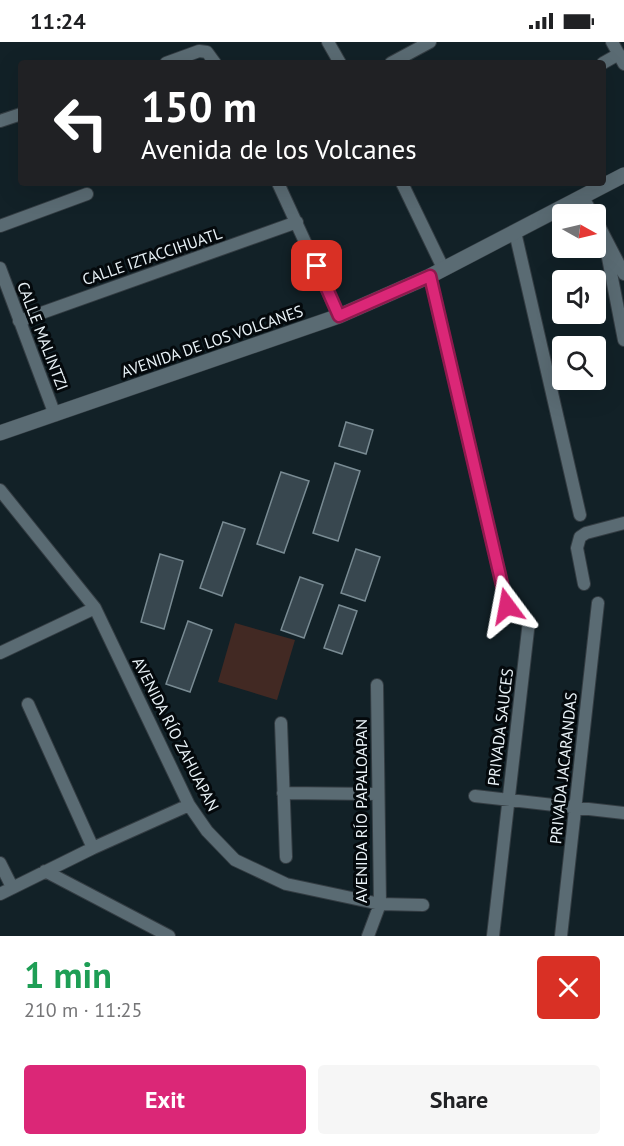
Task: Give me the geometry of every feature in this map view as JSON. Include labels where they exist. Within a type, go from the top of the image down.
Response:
[{"type":"street","points":[[328,42],[338,60]]},
{"type":"street","points":[[397,60],[430,42]]},
{"type":"street","points":[[606,62],[621,59],[612,42]]},
{"type":"street","points":[[174,60],[199,51],[207,52],[213,60]]},
{"type":"street","points":[[0,121],[18,115]]},
{"type":"street","name":"AVENIDA DE LOS VOLCANES","points":[[606,185],[624,175]]},
{"type":"street","points":[[279,186],[339,316]]},
{"type":"street","points":[[403,186],[437,272],[507,606]]},
{"type":"street","name":"AVENIDA DE LOS VOLCANES","points":[[0,433],[339,316],[437,272],[604,186]]},
{"type":"street","points":[[0,226],[87,194]]},
{"type":"street","points":[[583,197],[587,204]]},
{"type":"street","name":"CALLE IZTACCIHUATL","points":[[19,321],[297,222]]},
{"type":"street","points":[[515,232],[580,514]]},
{"type":"street","points":[[606,241],[624,274]]},
{"type":"street","points":[[606,247],[624,340]]},
{"type":"street","name":"CALLE MALINTZI","points":[[0,268],[55,415]]},
{"type":"street","name":"AVENIDA RÍO ZAHUAPAN","points":[[0,490],[95,608],[189,805],[207,831],[235,860],[286,884],[380,904],[423,905]]},
{"type":"street","points":[[584,584],[577,548],[580,537],[586,533],[624,523]]},
{"type":"street","name":"PRIVADA JACARANDAS","points":[[561,936],[598,603]]},
{"type":"street","points":[[0,653],[95,608]]},
{"type":"street","name":"PRIVADA SAUCES","points":[[493,936],[529,621]]},
{"type":"street","name":"AVENIDA RÍO PAPALOAPAN","points":[[368,936],[380,904],[377,685]]},
{"type":"street","points":[[28,704],[93,848]]},
{"type":"street","points":[[281,723],[286,857]]},
{"type":"street","points":[[283,793],[377,794]]},
{"type":"street","points":[[475,796],[624,813]]},
{"type":"street","points":[[0,894],[93,848],[189,805]]},
{"type":"street","points":[[0,864],[12,887]]},
{"type":"street","points":[[45,871],[169,936]]},
{"type":"shaded area","points":[[235,623],[295,640],[277,700],[218,682]]},
{"type":"building","points":[[346,422],[373,430],[366,454],[339,446]]},
{"type":"building","points":[[335,463],[360,471],[338,541],[313,533]]},
{"type":"building","points":[[281,472],[309,481],[284,553],[257,544]]},
{"type":"building","points":[[223,522],[245,529],[222,596],[200,588]]},
{"type":"building","points":[[356,549],[380,557],[365,601],[341,593]]},
{"type":"building","points":[[160,554],[183,561],[164,629],[141,622]]},
{"type":"building","points":[[300,577],[323,585],[304,638],[281,630]]},
{"type":"building","points":[[339,605],[357,611],[342,654],[324,648]]},
{"type":"building","points":[[188,621],[212,630],[190,692],[166,684]]},
{"type":"route","points":[[317,266],[339,316],[430,276],[507,606]]}]
